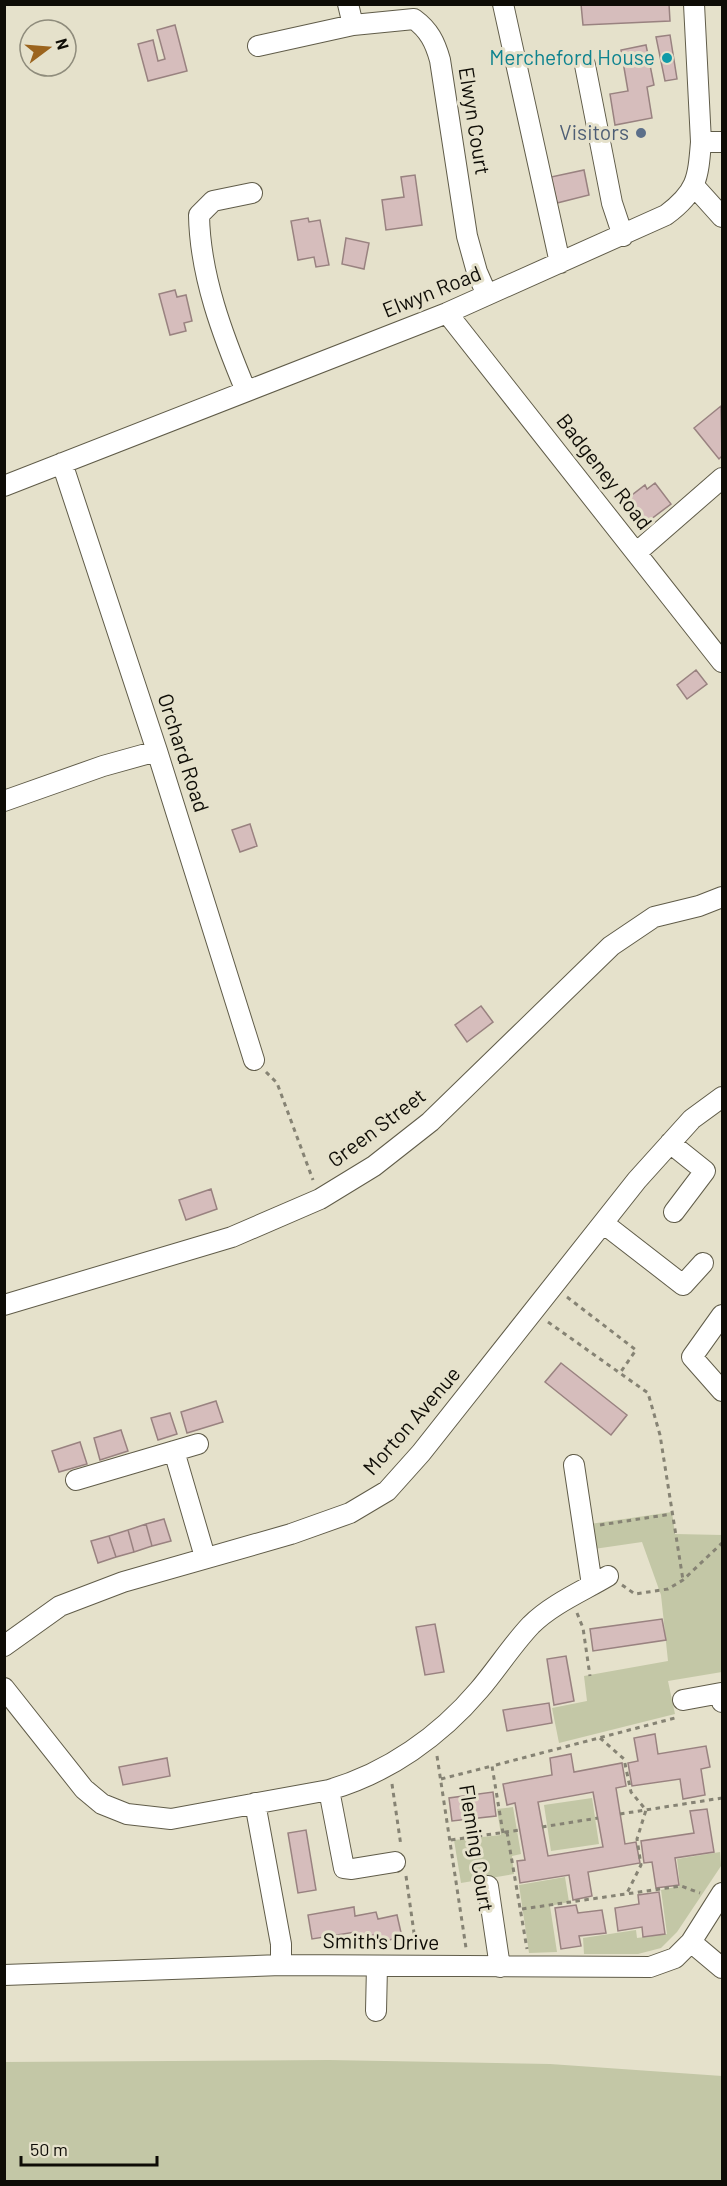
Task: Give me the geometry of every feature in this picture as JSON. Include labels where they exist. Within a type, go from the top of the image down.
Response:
[{"type":"street","points":[[348,4],[353,25]]},
{"type":"street","points":[[503,4],[560,263]]},
{"type":"street","points":[[694,4],[701,142],[695,188],[723,217]]},
{"type":"street","name":"Elwyn Court","points":[[258,46],[353,25],[414,19],[430,34],[436,44],[442,70],[467,236],[487,296]]},
{"type":"street","points":[[585,65],[612,202],[623,236]]},
{"type":"street","points":[[701,142],[723,142]]},
{"type":"street","name":"Elwyn Road","points":[[5,484],[487,296],[666,215],[684,202],[695,188]]},
{"type":"street","points":[[246,391],[227,344],[211,290],[199,240],[199,215],[213,201],[252,193]]},
{"type":"street","name":"Badgeney Road","points":[[447,313],[723,662]]},
{"type":"street","name":"Orchard Road","points":[[62,463],[157,751],[254,1060]]},
{"type":"street","points":[[636,553],[723,478]]},
{"type":"street","points":[[4,801],[103,766],[157,751]]},
{"type":"street","name":"Green Street","points":[[4,1305],[231,1237],[320,1199],[374,1166],[430,1122],[611,946],[654,917],[699,906],[723,897]]},
{"type":"street","name":"Morton Avenue","points":[[4,1646],[60,1606],[205,1557],[291,1534],[350,1513],[387,1491],[421,1453],[552,1286],[670,1143],[692,1119],[723,1097]]},
{"type":"street","points":[[670,1143],[705,1171],[674,1212]]},
{"type":"street","points":[[603,1223],[683,1285],[703,1263]]},
{"type":"street","points":[[723,1315],[692,1357],[723,1391]]},
{"type":"street","points":[[76,1480],[198,1444]]},
{"type":"street","points":[[174,1451],[205,1557]]},
{"type":"street","points":[[4,1688],[84,1789],[102,1804],[126,1814],[171,1819],[329,1790],[348,1784],[389,1764],[434,1737],[478,1691],[532,1624],[568,1599],[600,1581],[584,1527],[574,1465]]},
{"type":"street","points":[[683,1700],[722,1697]]},
{"type":"street","points":[[329,1790],[344,1868],[352,1869],[395,1862]]},
{"type":"street","points":[[255,1803],[281,1944],[280,1965]]},
{"type":"street","points":[[488,1886],[500,1967]]},
{"type":"street","name":"Smith's Drive","points":[[4,1975],[280,1965],[650,1967],[675,1958],[691,1942],[720,1897]]},
{"type":"street","points":[[691,1942],[723,1968]]},
{"type":"street","points":[[376,2011],[377,1966]]},
{"type":"path","points":[[254,1060],[277,1083],[320,1199]]},
{"type":"path","points":[[552,1286],[636,1350],[620,1373]]},
{"type":"path","points":[[532,1311],[648,1393],[660,1435],[683,1580]]},
{"type":"path","points":[[584,1527],[672,1514]]},
{"type":"path","points":[[600,1581],[635,1594],[668,1589],[683,1580],[723,1543]]},
{"type":"path","points":[[568,1599],[583,1628],[590,1676]]},
{"type":"path","points":[[441,1780],[675,1718],[683,1700]]},
{"type":"path","name":"Fleming Court","points":[[434,1737],[469,1967]]},
{"type":"path","points":[[600,1738],[624,1759],[631,1792],[646,1810]]},
{"type":"path","points":[[492,1766],[522,1909],[530,1968]]},
{"type":"path","points":[[620,1814],[723,1798]]},
{"type":"path","points":[[627,1893],[641,1865],[637,1839],[646,1810]]},
{"type":"path","points":[[542,1827],[598,1818]]},
{"type":"path","points":[[451,1840],[520,1830]]},
{"type":"path","points":[[522,1909],[681,1886],[720,1897]]},
{"type":"green space","points":[[672,1512],[675,1534],[722,1535],[722,1672],[668,1681],[675,1714],[559,1743],[552,1708],[587,1701],[584,1676],[668,1661],[661,1595],[642,1542],[594,1549],[590,1524]]},
{"type":"green space","points":[[592,1798],[599,1844],[551,1851],[544,1805]]},
{"type":"green space","points":[[513,1807],[521,1854],[512,1856],[514,1874],[461,1883],[454,1840],[501,1835],[497,1809]]},
{"type":"green space","points":[[720,1852],[721,1866],[677,1932],[661,1948],[638,1954],[584,1954],[583,1938],[636,1930],[637,1938],[667,1934],[661,1890],[680,1886],[677,1859]]},
{"type":"green space","points":[[565,1877],[569,1902],[550,1906],[557,1952],[529,1953],[519,1885]]},
{"type":"green space","points":[[329,2060],[550,2064],[722,2076],[722,2181],[5,2181],[5,2062]]},
{"type":"building","points":[[581,4],[669,4],[670,21],[583,25]]},
{"type":"building","points":[[175,25],[187,71],[148,81],[138,44],[153,40],[158,61],[165,59],[157,30]]},
{"type":"building","name":"Mercheford House","points":[[670,35],[677,79],[665,81],[656,37]]},
{"type":"building","points":[[646,45],[654,85],[647,87],[652,118],[615,125],[610,94],[628,91],[621,50]]},
{"type":"building","points":[[584,170],[589,195],[557,203],[551,177]]},
{"type":"building","points":[[415,175],[422,225],[386,230],[382,200],[404,197],[401,177]]},
{"type":"building","points":[[308,218],[309,222],[320,220],[329,265],[316,267],[314,257],[298,260],[291,221]]},
{"type":"building","points":[[346,238],[369,243],[364,269],[342,264]]},
{"type":"building","points":[[175,290],[177,297],[186,295],[192,321],[184,323],[186,331],[170,335],[159,294]]},
{"type":"building","points":[[721,406],[722,456],[719,459],[694,428]]},
{"type":"building","points":[[655,483],[671,504],[642,526],[623,502],[645,485],[647,489]]},
{"type":"building","points":[[696,670],[707,684],[687,699],[677,685]]},
{"type":"building","points":[[250,824],[257,846],[240,852],[232,830]]},
{"type":"building","points":[[481,1006],[493,1022],[467,1042],[455,1025]]},
{"type":"building","points":[[211,1189],[217,1209],[186,1220],[179,1200]]},
{"type":"building","points":[[561,1363],[627,1415],[611,1435],[545,1382]]},
{"type":"building","points":[[216,1401],[223,1422],[187,1433],[181,1412]]},
{"type":"building","points":[[170,1413],[177,1434],[158,1440],[151,1418]]},
{"type":"building","points":[[121,1430],[128,1451],[100,1460],[94,1438]]},
{"type":"building","points":[[80,1442],[87,1464],[59,1472],[52,1451]]},
{"type":"building","points":[[164,1519],[171,1541],[152,1546],[146,1524]]},
{"type":"building","points":[[146,1524],[152,1546],[134,1552],[128,1530]]},
{"type":"building","points":[[128,1530],[134,1552],[116,1557],[109,1536]]},
{"type":"building","points":[[109,1536],[116,1557],[98,1563],[91,1541]]},
{"type":"building","points":[[662,1619],[666,1640],[593,1651],[590,1629]]},
{"type":"building","points":[[435,1624],[444,1672],[425,1675],[416,1627]]},
{"type":"building","points":[[566,1656],[574,1701],[554,1705],[547,1659]]},
{"type":"building","points":[[549,1703],[552,1723],[507,1731],[503,1710]]},
{"type":"building","points":[[655,1734],[658,1754],[706,1746],[710,1767],[701,1769],[705,1795],[683,1799],[680,1779],[632,1786],[628,1763],[638,1761],[634,1738]]},
{"type":"building","points":[[571,1754],[574,1772],[622,1763],[626,1786],[616,1788],[625,1844],[636,1842],[640,1863],[588,1872],[592,1896],[573,1900],[569,1875],[520,1883],[517,1861],[525,1860],[515,1803],[507,1805],[503,1784],[552,1775],[550,1758]],"holes":[[[593,1792],[603,1847],[548,1856],[538,1802]]]},
{"type":"building","points":[[167,1758],[170,1776],[123,1785],[119,1767]]},
{"type":"building","points":[[493,1792],[496,1816],[452,1821],[449,1798]]},
{"type":"building","points":[[707,1809],[714,1852],[675,1858],[679,1885],[656,1888],[652,1862],[644,1863],[641,1841],[694,1833],[690,1811]]},
{"type":"building","points":[[306,1830],[316,1890],[298,1893],[288,1833]]},
{"type":"building","points":[[659,1892],[665,1934],[643,1937],[642,1927],[618,1931],[615,1908],[639,1904],[638,1895]]},
{"type":"building","points":[[576,1905],[578,1913],[602,1910],[606,1933],[579,1936],[581,1946],[561,1949],[555,1908]]},
{"type":"building","points":[[354,1907],[355,1916],[376,1912],[378,1919],[397,1915],[402,1937],[380,1942],[379,1934],[356,1939],[355,1932],[312,1939],[308,1915]]},
{"type":"place","name":"Mercheford House","points":[[667,58]]},
{"type":"place","name":"Visitors","points":[[641,133]]}]
